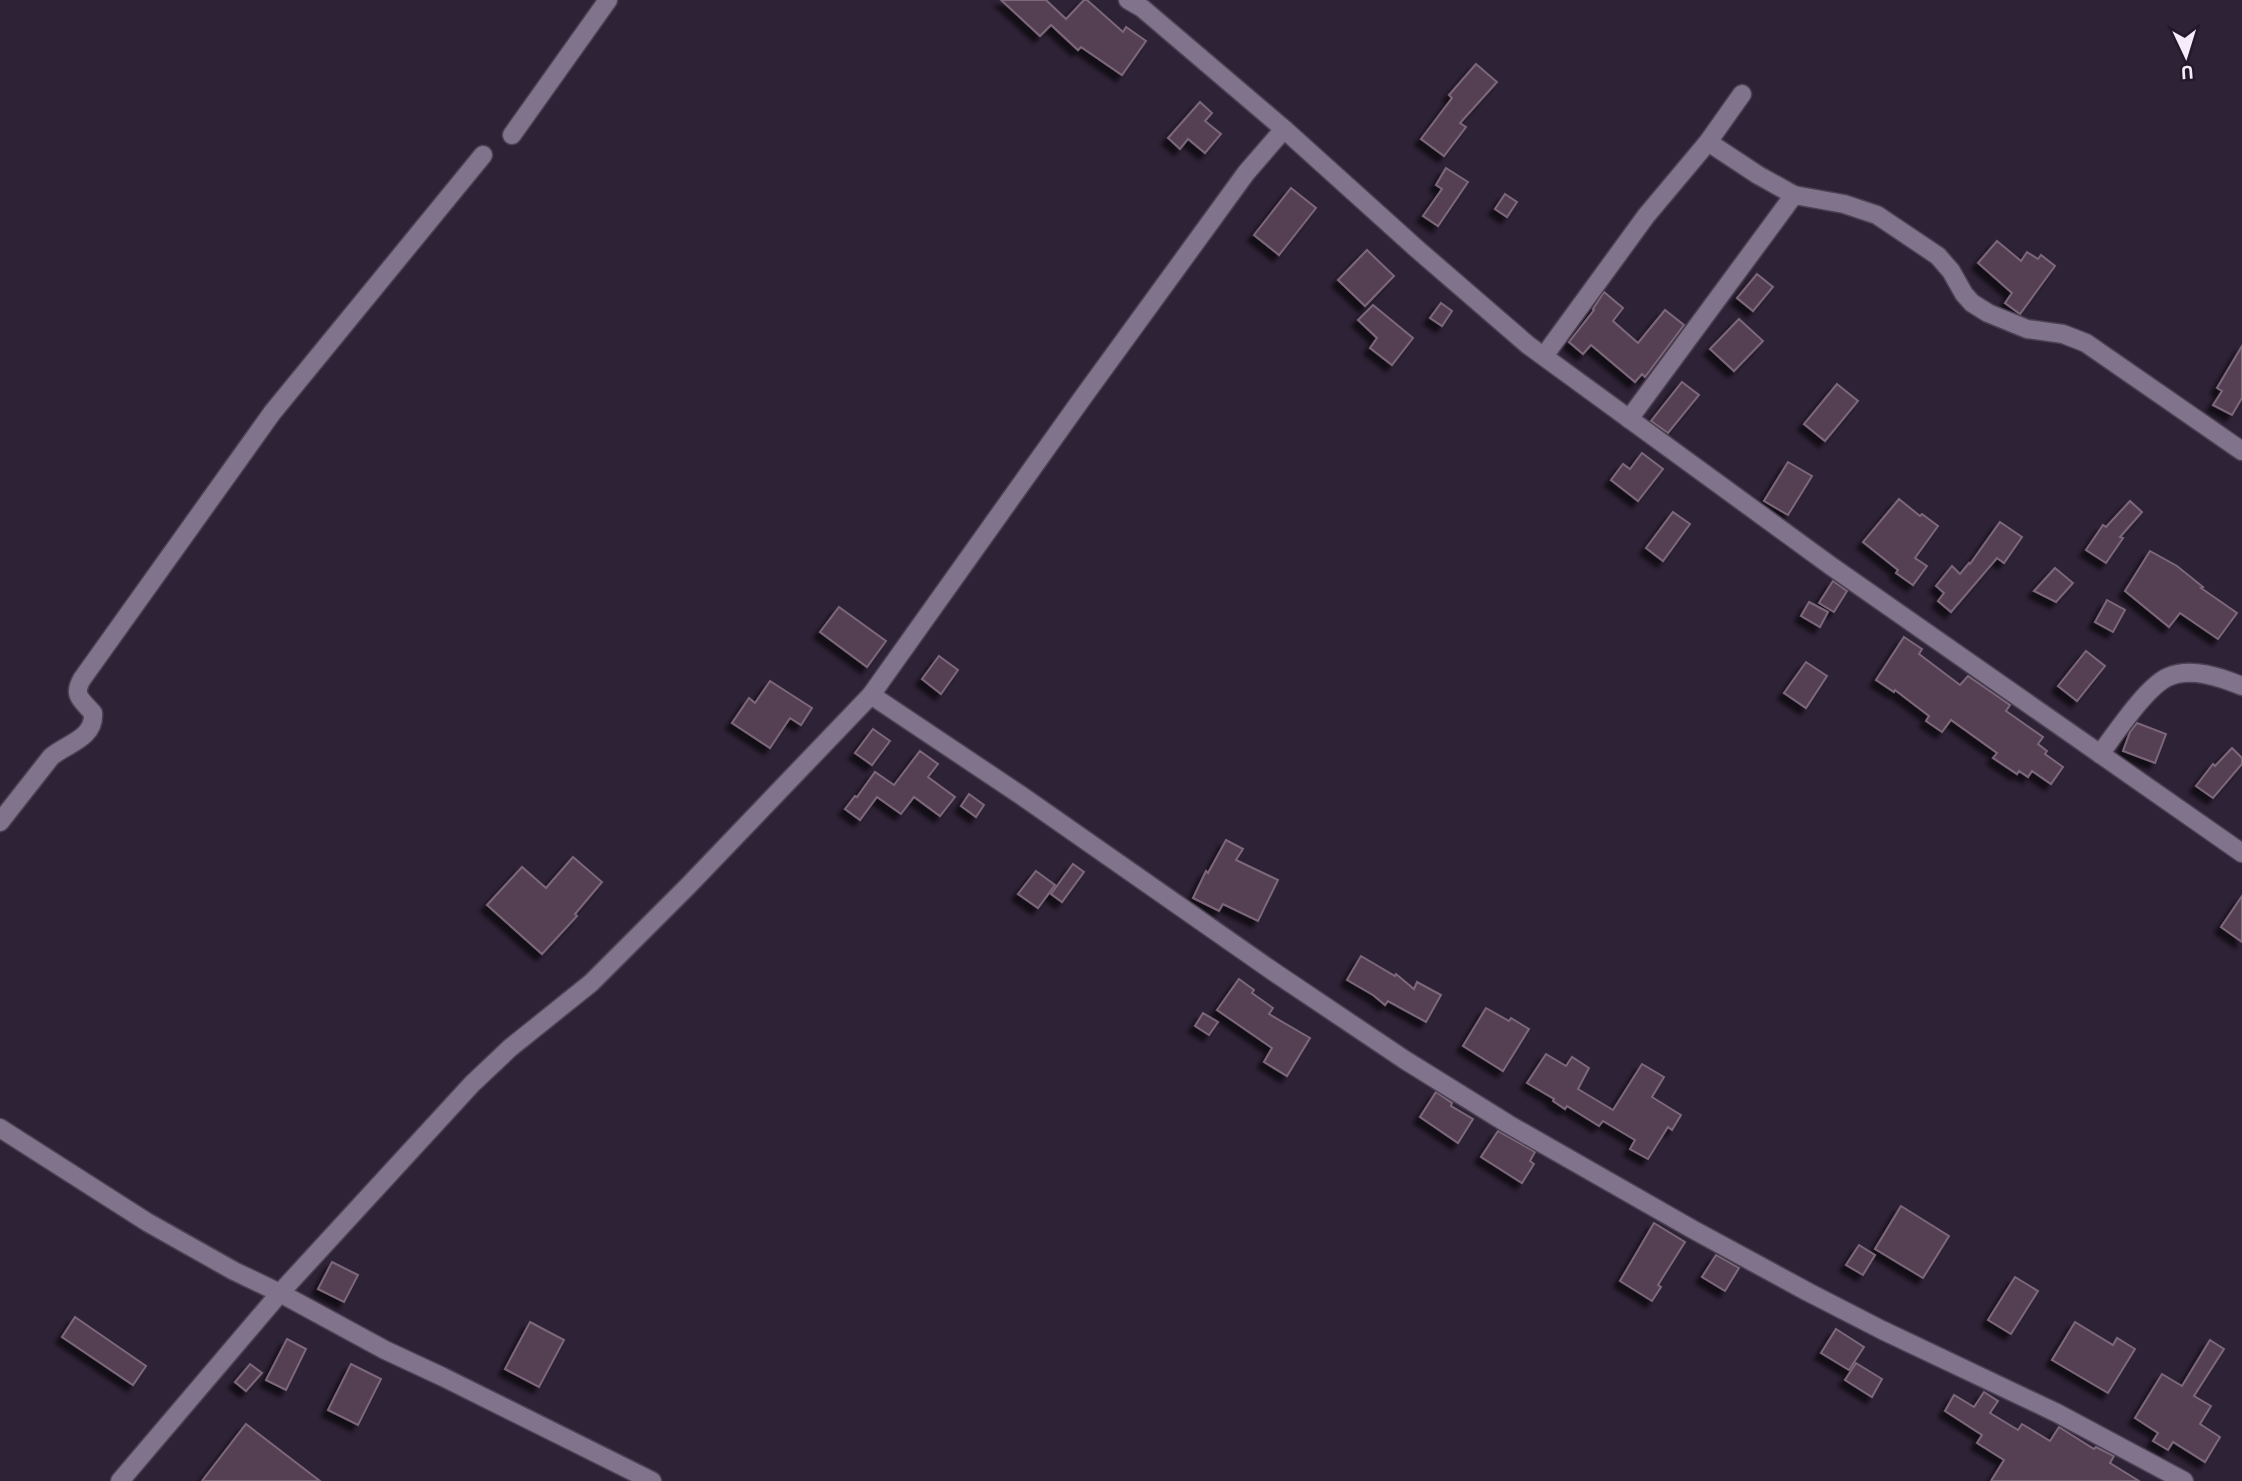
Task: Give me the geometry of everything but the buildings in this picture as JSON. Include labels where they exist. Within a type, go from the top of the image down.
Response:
[{"type":"street","points":[[512,135],[608,0]]},
{"type":"street","points":[[1128,0],[1142,8],[1284,129],[1417,249],[1544,356],[1884,603],[2242,853]]},
{"type":"street","points":[[1544,356],[1646,216],[1708,142],[1742,94]]},
{"type":"street","points":[[120,1481],[280,1293],[487,1069],[591,983],[699,875],[871,695],[1104,367],[1246,173],[1284,129]]},
{"type":"street","points":[[1708,142],[1794,195],[1837,202],[1877,215],[1938,256],[1972,303],[2020,327],[2063,334],[2086,343],[2242,451]]},
{"type":"street","points":[[0,822],[51,757],[76,743],[92,724],[93,713],[77,692],[82,679],[256,435],[483,155]]},
{"type":"street","points":[[1629,419],[1794,195]]},
{"type":"street","points":[[2101,754],[2151,690],[2165,678],[2178,674],[2197,674],[2225,679],[2242,686]]},
{"type":"street","points":[[871,695],[1022,796],[1284,980],[1508,1124],[1808,1292],[2057,1413],[2184,1481]]},
{"type":"street","points":[[0,1128],[197,1251],[385,1350],[652,1481]]}]
